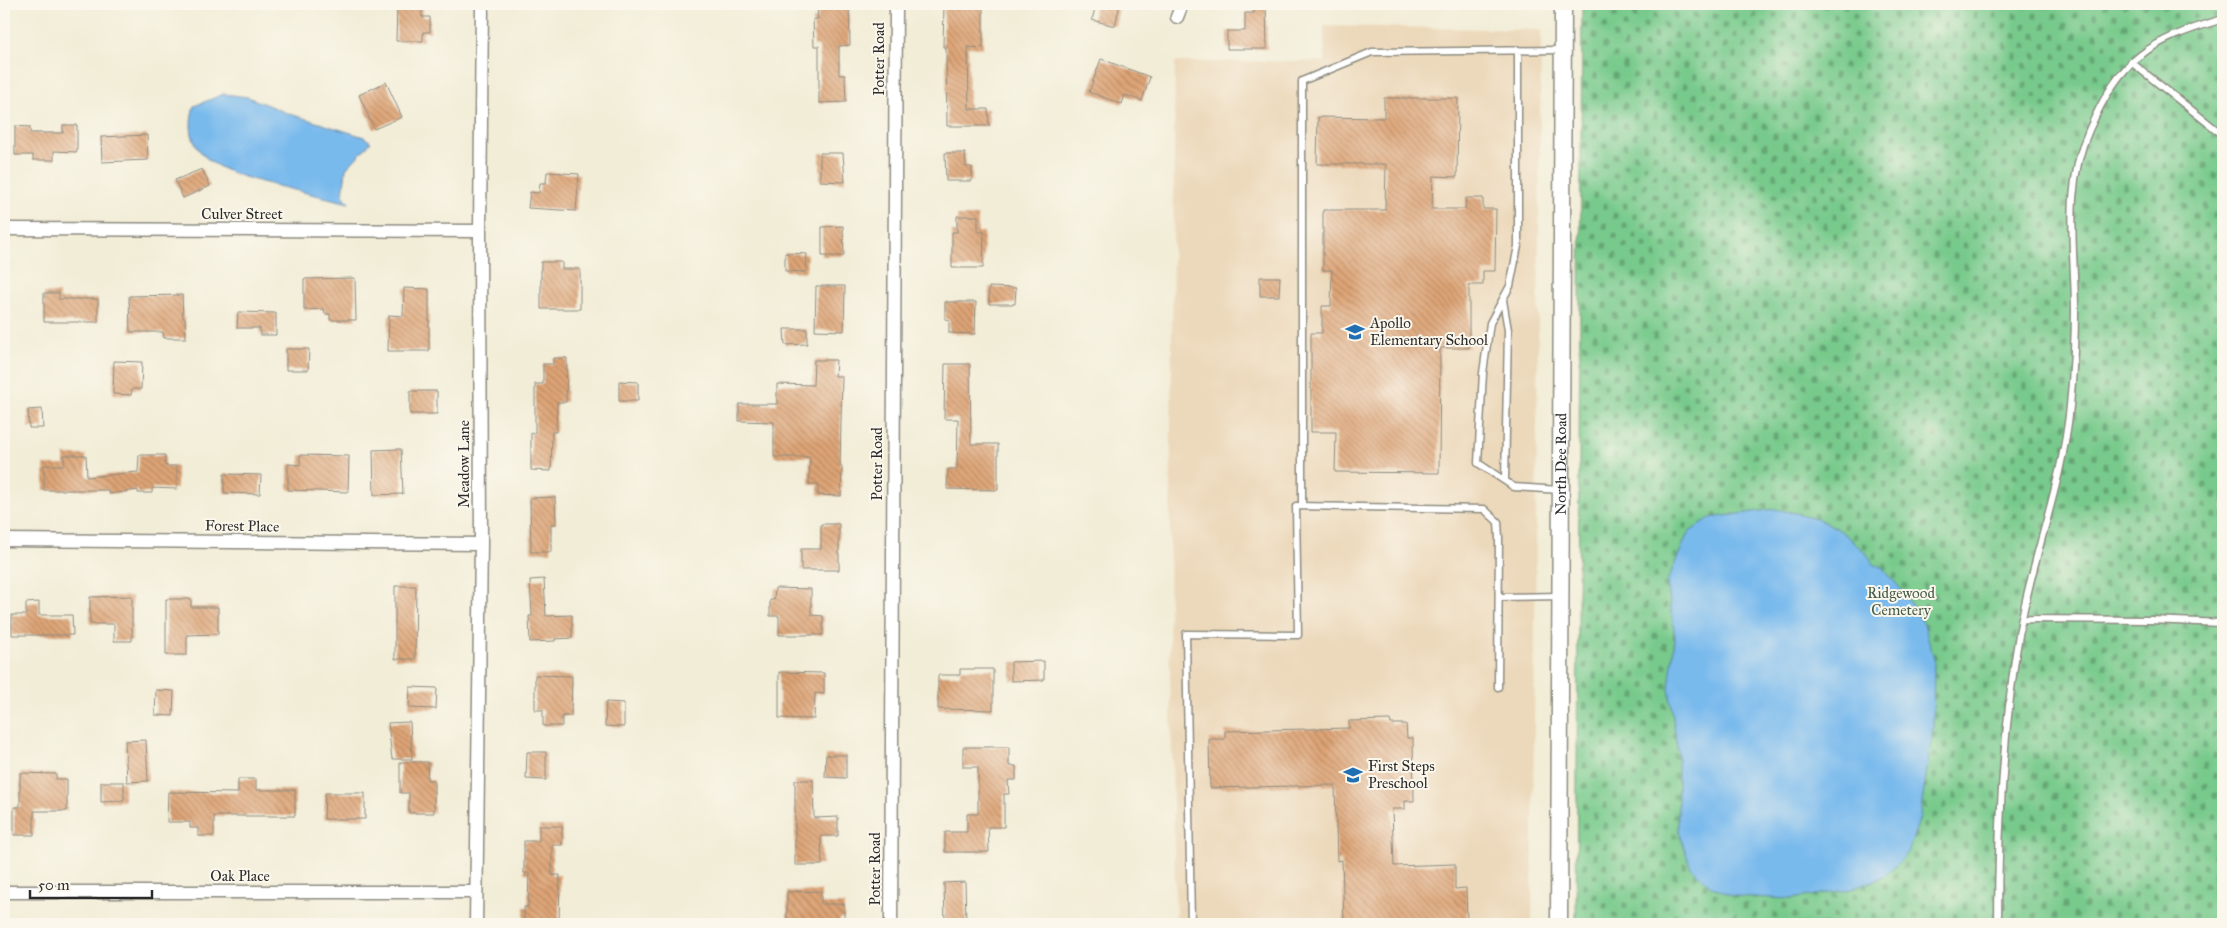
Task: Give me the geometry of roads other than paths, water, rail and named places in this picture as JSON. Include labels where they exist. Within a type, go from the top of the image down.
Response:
[{"type":"street","name":"Meadow Lane","points":[[476,924],[481,544],[480,231],[482,4]]},
{"type":"street","name":"Potter Road","points":[[891,924],[896,4]]},
{"type":"street","points":[[1177,17],[1182,4]]},
{"type":"street","name":"North Dee Road","points":[[1559,924],[1563,4]]},
{"type":"street","name":"Culver Street","points":[[4,229],[480,231]]},
{"type":"street","name":"Forest Place","points":[[4,540],[481,544]]},
{"type":"street","name":"Oak Place","points":[[4,892],[476,892]]},
{"type":"lane","points":[[1998,924],[1998,845],[2001,775],[2013,668],[2022,619],[2052,503],[2064,448],[2070,408],[2075,313],[2072,224],[2075,175],[2088,132],[2098,111],[2120,74],[2131,62],[2152,46],[2172,36],[2223,19]]},
{"type":"lane","points":[[1518,50],[1518,246],[1510,286],[1490,323],[1483,373],[1478,463],[1514,487],[1561,490]]},
{"type":"lane","points":[[1302,506],[1302,81],[1372,52],[1562,50]]},
{"type":"lane","points":[[2131,62],[2223,135]]},
{"type":"lane","points":[[1503,300],[1508,330],[1504,481]]},
{"type":"lane","points":[[1192,924],[1186,634],[1298,635],[1296,506],[1484,509],[1498,522],[1498,686]]},
{"type":"lane","points":[[1499,596],[1560,596]]},
{"type":"lane","points":[[2022,619],[2150,620],[2223,623]]},
{"type":"water","points":[[224,94],[248,97],[287,113],[364,137],[371,142],[346,169],[343,195],[349,203],[248,178],[231,172],[203,155],[195,142],[191,126],[194,106]]},
{"type":"water","points":[[1775,509],[1809,516],[1828,523],[1861,548],[1873,564],[1882,567],[1900,588],[1924,624],[1934,658],[1933,728],[1920,817],[1908,853],[1884,877],[1852,889],[1791,899],[1734,896],[1711,886],[1691,868],[1678,830],[1678,755],[1669,688],[1675,638],[1667,582],[1688,533],[1710,518]]},
{"type":"place","name":"Apollo Elementary School","points":[[1355,332]]},
{"type":"place","name":"First Steps Preschool","points":[[1353,775]]},
{"type":"park label","name":"Ridgewood Cemetery","points":[[1901,602]]}]
